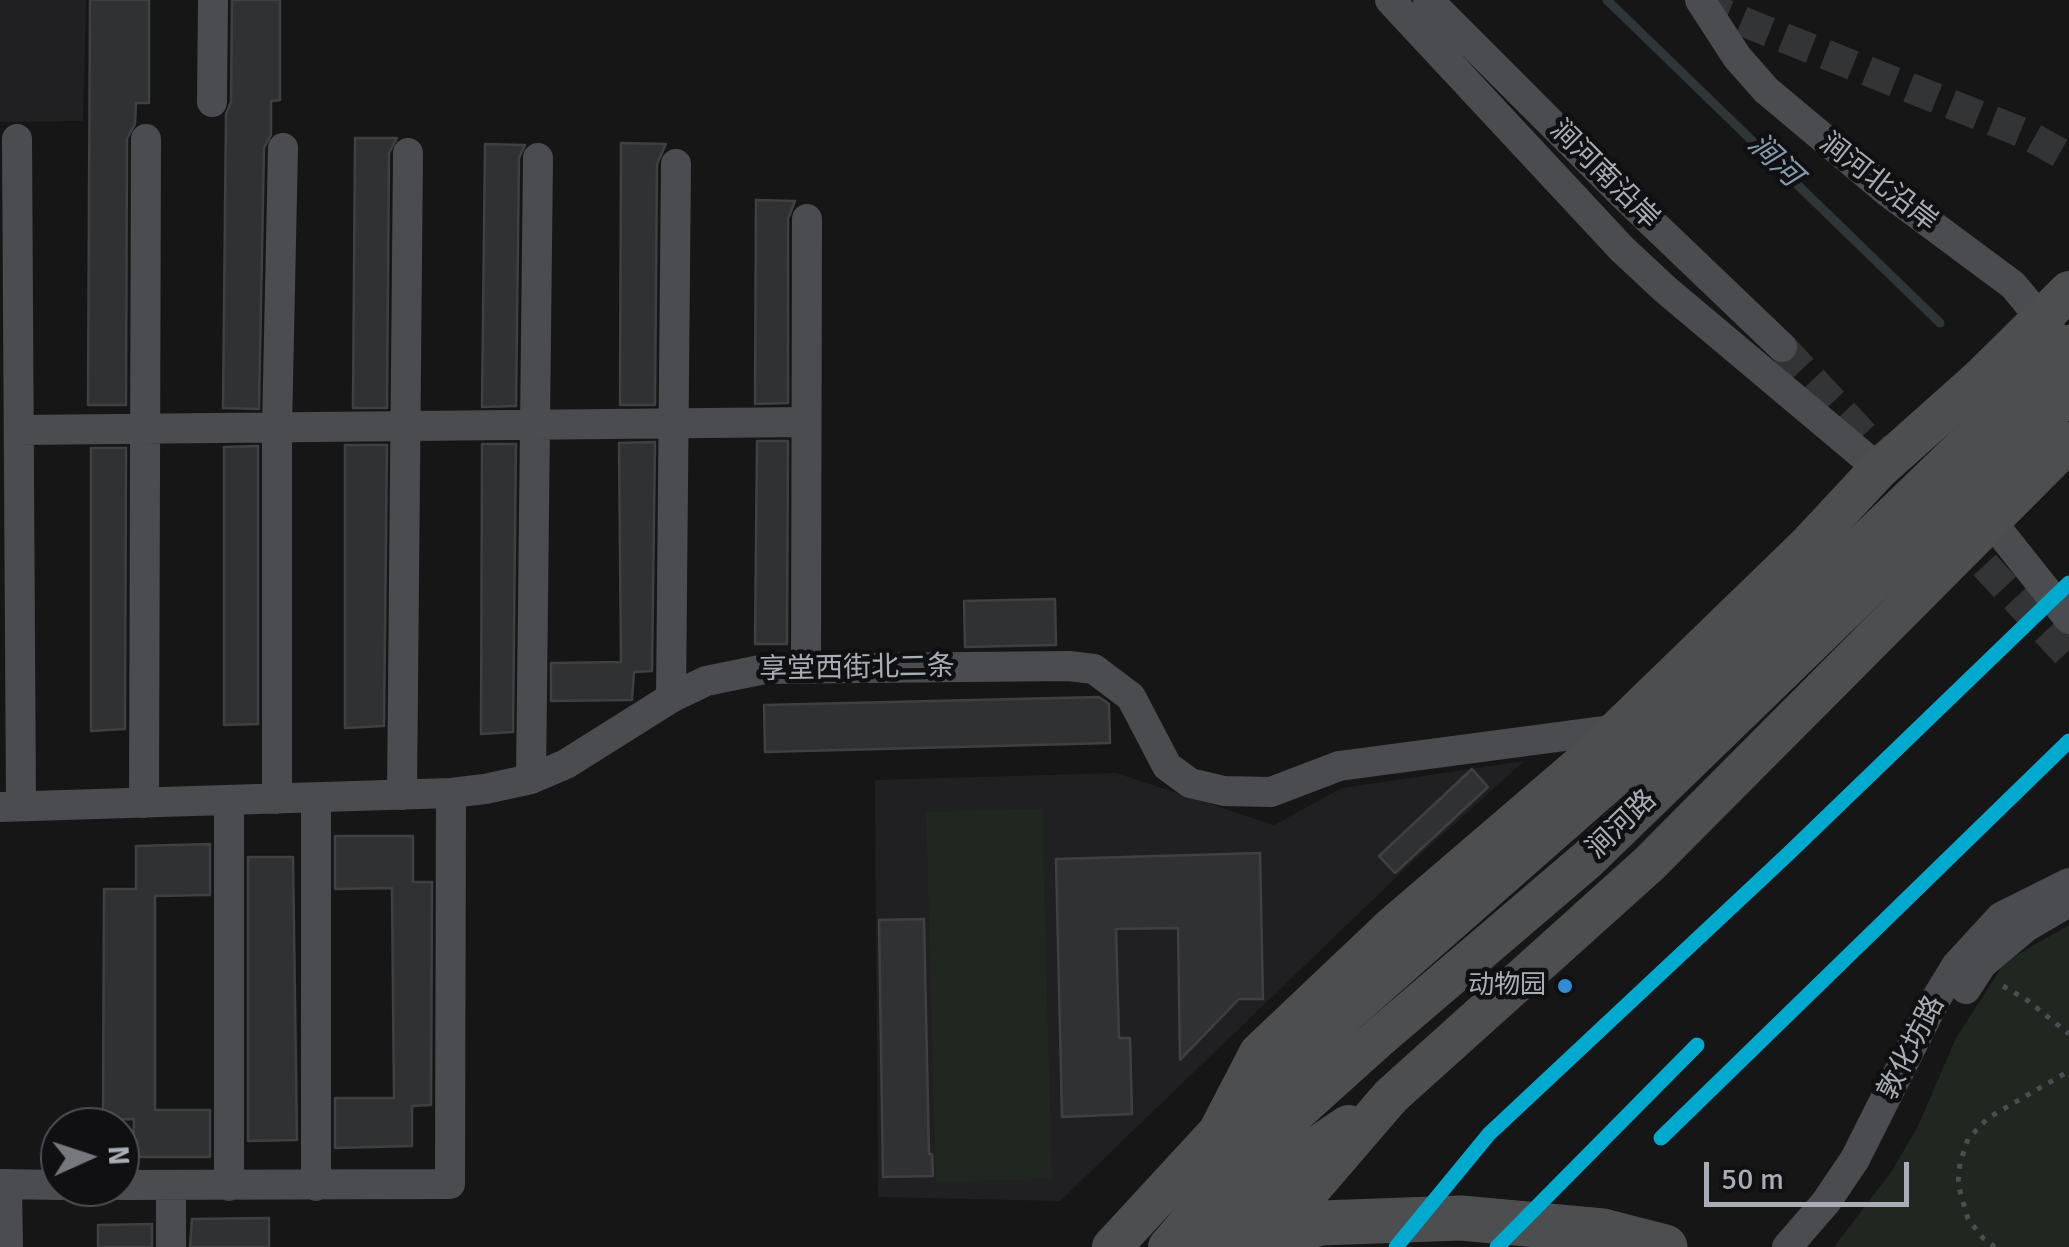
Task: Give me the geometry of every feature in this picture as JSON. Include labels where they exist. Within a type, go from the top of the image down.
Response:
[{"type":"highway","points":[[1234,1247],[1321,1223],[1461,1218],[1603,1231],[1665,1247]]},
{"type":"main road","name":"涧河路","points":[[1218,1132],[1259,1053],[1392,927],[1618,729],[1810,543],[1879,469],[1981,378],[2060,318]]},
{"type":"main road","name":"涧河路","points":[[1112,1247],[1218,1132],[1701,701],[2060,318]]},
{"type":"main road","name":"涧河路","points":[[1168,1247],[1242,1161],[1588,859],[2069,393]]},
{"type":"main road","name":"涧河路","points":[[1261,1247],[1391,1096],[1649,864],[1990,522],[2066,454]]},
{"type":"main road","points":[[1810,543],[1843,530],[1876,542],[1898,568],[1899,602],[1892,620]]},
{"type":"main road","points":[[1209,1247],[1289,1165],[1382,1035]]},
{"type":"main road","points":[[1289,1165],[1391,1096]]},
{"type":"street","points":[[212,102],[213,0]]},
{"type":"street","points":[[1390,0],[1622,249],[1879,469]]},
{"type":"street","name":"涧河南沿岸","points":[[1428,0],[1623,196],[1782,347]]},
{"type":"street","name":"涧河北沿岸","points":[[1700,0],[1736,58],[1766,90],[1889,194],[2060,318],[2069,354]]},
{"type":"street","points":[[10,806],[19,430],[17,139]]},
{"type":"street","points":[[144,804],[146,140]]},
{"type":"street","points":[[277,799],[277,429],[283,148]]},
{"type":"street","points":[[402,794],[408,153]]},
{"type":"street","points":[[532,779],[538,158]]},
{"type":"street","points":[[671,698],[676,164]]},
{"type":"street","points":[[806,668],[807,219]]},
{"type":"street","points":[[1981,378],[2066,454]]},
{"type":"street","points":[[19,430],[806,422]]},
{"type":"street","points":[[1990,522],[2069,619]]},
{"type":"street","name":"享堂西街北二条","points":[[10,806],[451,794],[532,779],[598,746],[671,698],[706,681],[765,669],[1094,669],[1131,698],[1167,766],[1190,783],[1224,791],[1272,792],[1338,766],[1618,729]]},
{"type":"street","points":[[140,1185],[450,1184],[451,794]]},
{"type":"street","points":[[316,798],[316,1186]]},
{"type":"street","points":[[229,800],[229,1186]]},
{"type":"street","name":"敦化坊路","points":[[1787,1247],[1826,1202],[1855,1159],[1956,966],[2001,917],[2069,883]]},
{"type":"street","name":"敦化坊路","points":[[1810,1247],[1850,1199],[1888,1139],[1946,1020],[1982,964],[2026,927],[2069,902]]},
{"type":"street","points":[[8,1247],[3,1184],[40,1185]]},
{"type":"street","points":[[172,1186],[172,1247]]},
{"type":"path","points":[[1997,983],[2027,1000],[2069,1034]]},
{"type":"path","points":[[1995,1247],[1982,1238],[1968,1219],[1958,1184],[1968,1139],[1988,1118],[2069,1071]]},
{"type":"shaded area","points":[[0,0],[86,0],[83,121],[0,122]]},
{"type":"shaded area","points":[[1524,761],[1408,866],[1060,1201],[878,1197],[875,780],[1116,773],[1274,825],[1342,788]]},
{"type":"shaded area","points":[[1042,809],[1052,1179],[936,1182],[926,812]]},
{"type":"shaded area","points":[[2069,925],[2069,1247],[1834,1247],[1891,1172],[1918,1126],[1956,1038],[2005,962]]},
{"type":"building","points":[[90,0],[149,0],[149,103],[136,103],[135,124],[127,139],[126,405],[88,405]]},
{"type":"building","points":[[232,0],[280,0],[280,100],[271,101],[271,135],[264,148],[259,409],[223,408],[226,114],[231,102]]},
{"type":"building","points":[[355,138],[397,138],[389,153],[387,408],[353,408]]},
{"type":"building","points":[[621,143],[666,144],[657,164],[655,405],[620,405]]},
{"type":"building","points":[[485,144],[525,145],[519,158],[516,406],[482,407]]},
{"type":"building","points":[[756,200],[795,201],[788,219],[788,403],[755,404]]},
{"type":"building","points":[[757,441],[788,441],[787,644],[755,644]]},
{"type":"building","points":[[655,442],[652,671],[634,672],[632,700],[551,701],[551,663],[621,662],[619,443]]},
{"type":"building","points":[[482,444],[516,444],[513,732],[481,734]]},
{"type":"building","points":[[345,445],[387,445],[384,726],[345,728]]},
{"type":"building","points":[[258,446],[258,724],[224,725],[224,447]]},
{"type":"building","points":[[91,448],[126,448],[125,729],[91,731]]},
{"type":"building","points":[[1055,599],[1056,645],[965,647],[964,601]]},
{"type":"building","points":[[1099,697],[1109,704],[1110,743],[765,752],[764,705]]},
{"type":"building","points":[[1472,769],[1488,787],[1395,873],[1379,856]]},
{"type":"building","points":[[335,836],[413,836],[413,882],[432,882],[431,1105],[412,1106],[412,1146],[335,1148],[335,1098],[394,1098],[392,888],[335,889]]},
{"type":"building","points":[[210,844],[210,895],[155,896],[155,1110],[210,1110],[210,1157],[140,1157],[140,1107],[103,1107],[104,889],[136,889],[136,846]]},
{"type":"building","points":[[1260,853],[1263,999],[1239,999],[1180,1060],[1178,928],[1116,929],[1119,1038],[1130,1038],[1132,1114],[1062,1117],[1056,859]]},
{"type":"building","points":[[248,857],[293,857],[297,1140],[248,1141]]},
{"type":"building","points":[[924,919],[929,1154],[933,1176],[883,1177],[879,920]]},
{"type":"building","points":[[269,1218],[269,1247],[190,1247],[192,1219]]},
{"type":"building","points":[[152,1224],[152,1247],[98,1247],[98,1225]]},
{"type":"waterway","name":"涧河","points":[[1607,0],[1940,323]]},
{"type":"tunnel","points":[[1702,0],[1718,11],[2026,134],[2069,158]]},
{"type":"tunnel","points":[[1782,347],[1899,473]]},
{"type":"tunnel","points":[[1954,532],[2069,656]]},
{"type":"transit line","points":[[1396,1247],[1489,1134],[2069,583]]},
{"type":"transit line","points":[[1661,1138],[2069,741]]},
{"type":"transit line","points":[[1497,1247],[1697,1045]]},
{"type":"place","name":"动物园","points":[[1565,986]]}]
